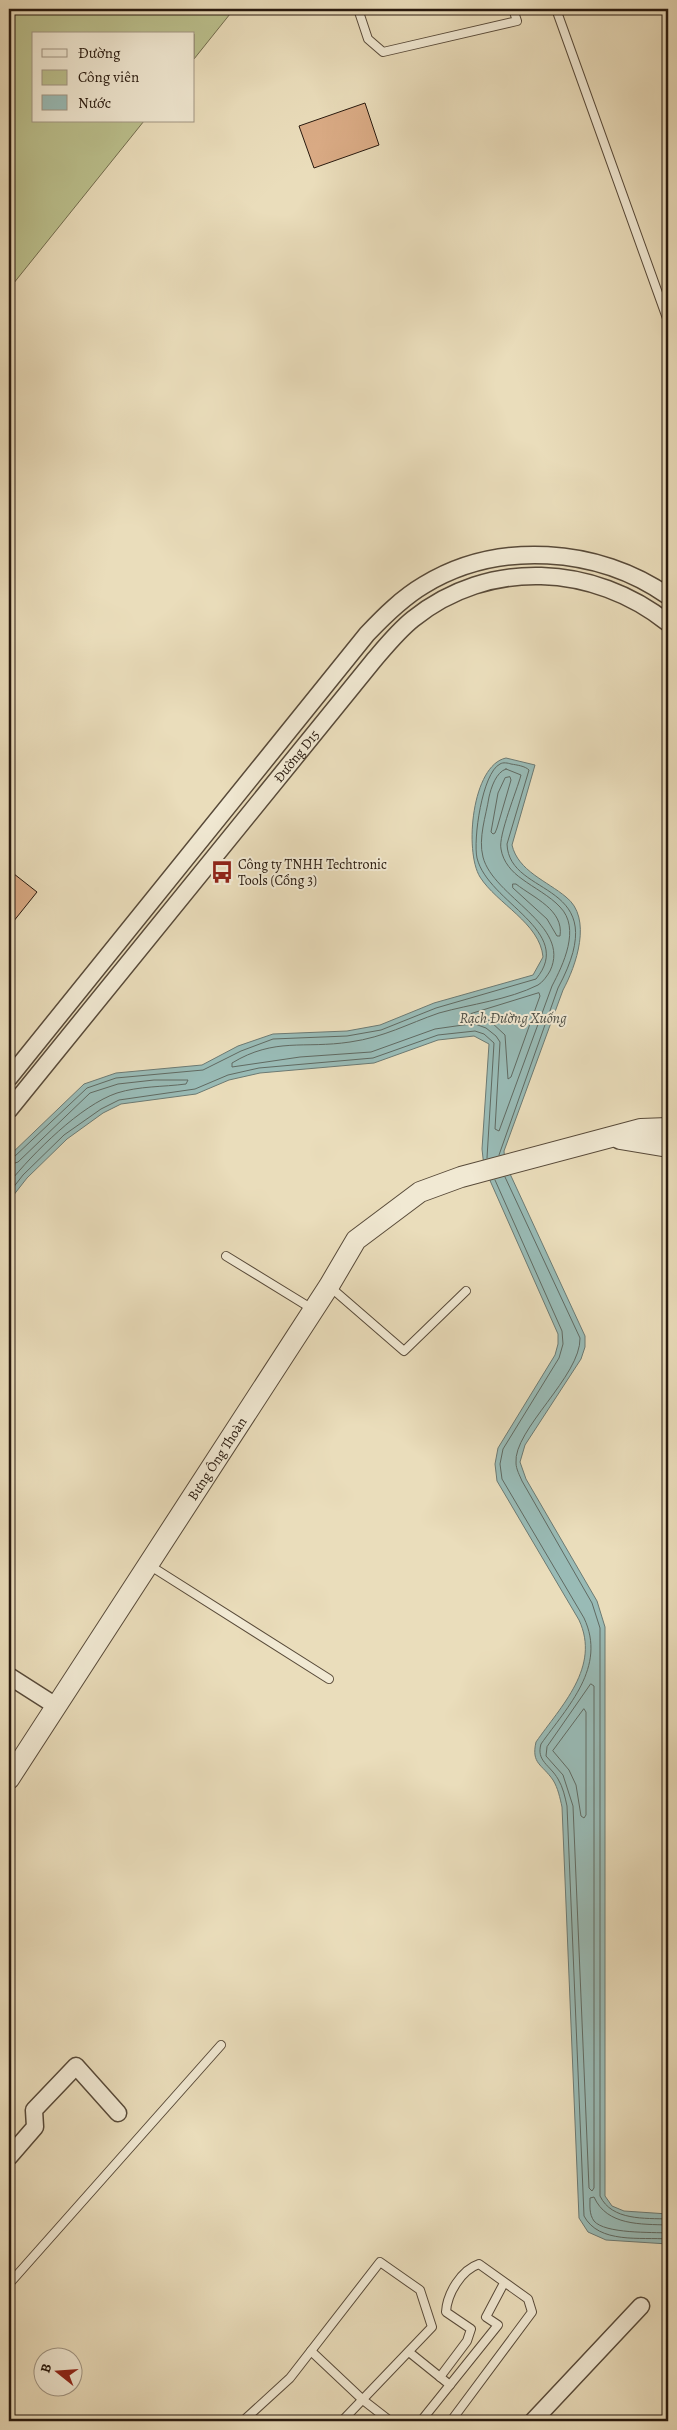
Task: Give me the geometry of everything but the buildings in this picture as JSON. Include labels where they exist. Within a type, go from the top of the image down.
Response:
[{"type":"street","name":"Đường D15","points":[[9,1078],[373,628],[404,599],[445,574],[492,559],[515,556],[562,556],[588,560],[631,574],[668,596]]},
{"type":"street","name":"Đường D15","points":[[9,1110],[392,639],[427,609],[479,584],[505,578],[537,575],[576,579],[598,584],[621,594],[668,623]]},
{"type":"street","points":[[237,798],[253,812]]},
{"type":"street","points":[[610,1138],[641,1129],[668,1128]]},
{"type":"street","points":[[610,1138],[655,1143],[668,1147]]},
{"type":"street","name":"Bưng Ông Thoàn","points":[[9,1777],[314,1310],[356,1240],[420,1192],[461,1177],[563,1148],[610,1138]]},
{"type":"street","points":[[9,1676],[56,1706]]},
{"type":"street","points":[[9,2157],[35,2127],[34,2110],[76,2066],[118,2113]]},
{"type":"street","points":[[533,2421],[641,2306]]},
{"type":"lane","points":[[358,9],[368,39],[383,52],[517,21],[513,9]]},
{"type":"lane","points":[[556,9],[668,321]]},
{"type":"lane","points":[[226,1256],[314,1310]]},
{"type":"lane","points":[[329,1286],[404,1351],[466,1291]]},
{"type":"lane","points":[[148,1565],[329,1679]]},
{"type":"lane","points":[[9,2284],[221,2045]]},
{"type":"lane","points":[[243,2421],[290,2378],[380,2262],[420,2290],[432,2327],[342,2421]]},
{"type":"lane","points":[[440,2377],[467,2341],[472,2329],[446,2312],[447,2298],[470,2267],[479,2264],[528,2299],[532,2312],[451,2421]]},
{"type":"lane","points":[[421,2421],[498,2325],[486,2316],[504,2283]]},
{"type":"lane","points":[[311,2351],[363,2400],[390,2421]]},
{"type":"lane","points":[[409,2352],[450,2385]]},
{"type":"green space","points":[[9,9],[234,9],[195,58],[195,32],[32,32],[32,122],[143,122],[9,289]]},
{"type":"water","name":"Rạch Đường Xuống","points":[[506,758],[535,765],[512,845],[515,854],[527,869],[566,897],[574,906],[579,917],[580,929],[580,942],[573,968],[563,990],[504,1151],[505,1163],[585,1336],[585,1347],[581,1359],[525,1445],[520,1462],[526,1479],[597,1601],[605,1627],[605,2196],[612,2206],[624,2211],[668,2214],[668,2244],[606,2240],[588,2232],[579,2218],[562,1807],[555,1783],[536,1759],[535,1749],[536,1742],[566,1700],[582,1670],[585,1654],[584,1637],[579,1620],[497,1481],[495,1464],[498,1448],[555,1355],[558,1334],[484,1167],[482,1149],[489,1044],[474,1036],[438,1040],[374,1063],[260,1073],[229,1080],[196,1094],[121,1104],[103,1113],[67,1139],[27,1178],[9,1201],[9,1156],[84,1084],[116,1073],[202,1065],[238,1046],[273,1034],[347,1031],[380,1025],[434,1003],[533,975],[543,957],[540,945],[534,934],[517,914],[487,887],[475,865],[472,830],[474,810],[479,792],[485,776],[494,764]]},
{"type":"place","name":"Công ty TNHH Techtronic Tools (Cổng 3)","points":[[222,872]]}]
